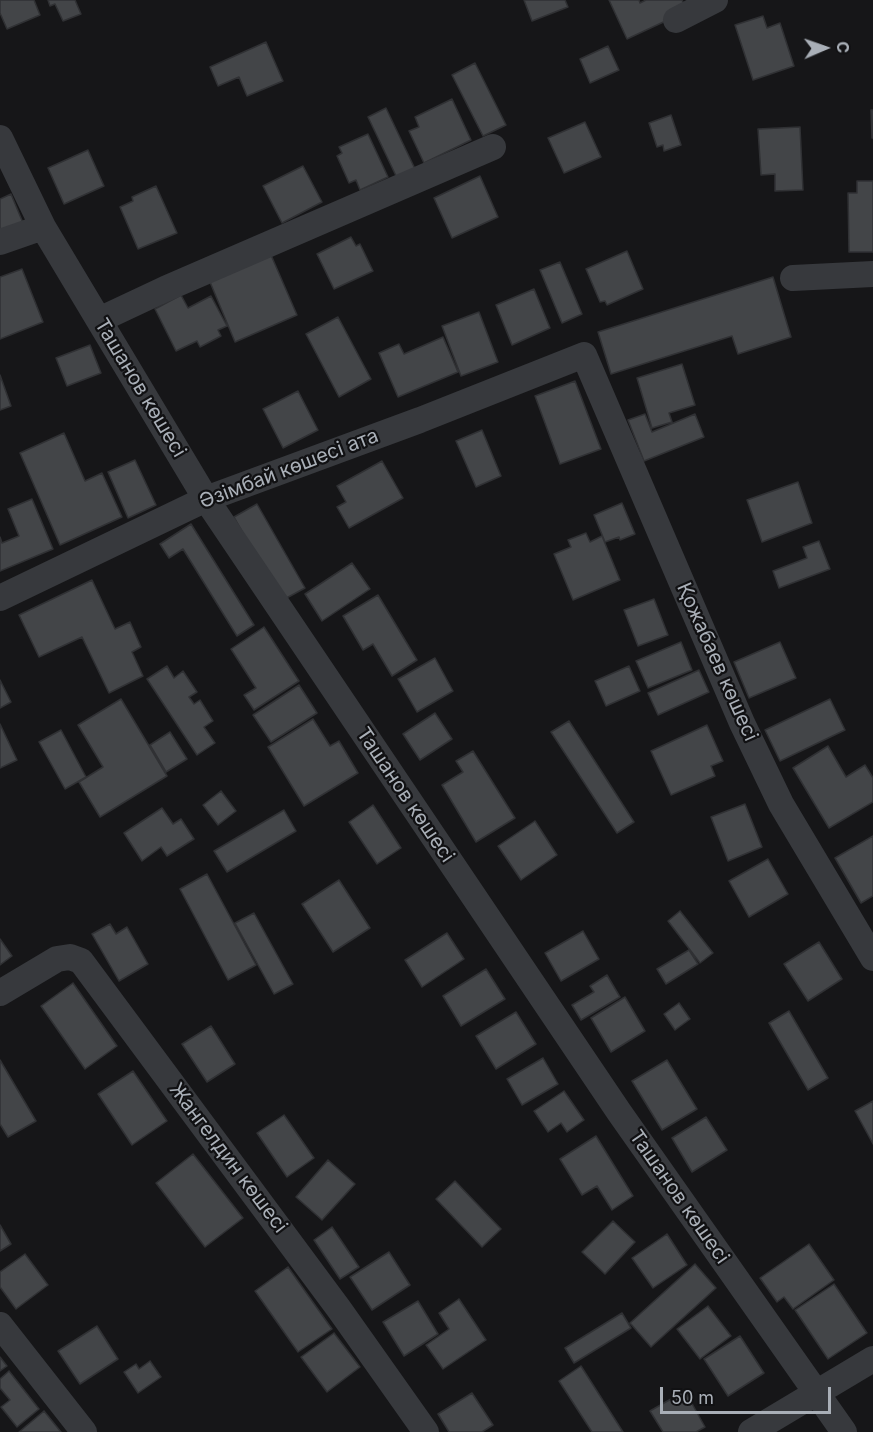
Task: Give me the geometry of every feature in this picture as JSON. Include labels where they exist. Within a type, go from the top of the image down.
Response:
[{"type":"street","points":[[676,20],[715,0]]},
{"type":"street","name":"Ташанов көшесі","points":[[0,138],[43,227],[206,499],[619,1112],[844,1432]]},
{"type":"street","points":[[99,320],[165,289],[493,147]]},
{"type":"street","points":[[0,242],[43,227]]},
{"type":"street","points":[[793,278],[873,274]]},
{"type":"street","name":"Әзімбай көшесі ата","points":[[0,598],[206,499],[420,420],[584,355]]},
{"type":"street","name":"Қожабаев көшесі","points":[[584,355],[742,723],[781,804],[873,958]]},
{"type":"street","name":"Жангелдин көшесі","points":[[0,993],[57,959],[70,957],[81,961],[339,1309],[426,1432]]},
{"type":"street","points":[[0,1325],[84,1432]]},
{"type":"street","points":[[751,1432],[873,1359]]},
{"type":"building","points":[[0,0],[34,0],[40,15],[7,29],[0,13]]},
{"type":"building","points":[[48,0],[75,0],[81,14],[63,21],[55,4],[50,6]]},
{"type":"building","points":[[524,0],[565,0],[568,7],[532,21]]},
{"type":"building","points":[[609,0],[639,0],[640,3],[646,0],[682,0],[687,11],[627,39]]},
{"type":"building","points":[[763,16],[767,28],[780,23],[794,66],[753,80],[735,25]]},
{"type":"building","points":[[266,42],[283,81],[247,96],[239,77],[218,86],[210,67]]},
{"type":"building","points":[[608,46],[619,70],[590,83],[580,59]]},
{"type":"building","points":[[475,63],[506,125],[483,136],[452,75]]},
{"type":"building","points":[[452,99],[471,140],[424,163],[409,131],[419,127],[415,117]]},
{"type":"building","points":[[386,108],[416,171],[398,180],[368,117]]},
{"type":"building","points":[[871,110],[873,110],[873,138],[872,138]]},
{"type":"building","points":[[671,115],[681,145],[664,151],[663,145],[657,147],[649,123]]},
{"type":"building","points":[[585,122],[601,157],[564,173],[548,138]]},
{"type":"building","points":[[800,127],[803,190],[775,191],[775,174],[761,175],[758,129]]},
{"type":"building","points":[[368,134],[388,177],[360,190],[356,180],[349,183],[337,156],[342,153],[339,147]]},
{"type":"building","points":[[88,150],[104,186],[64,204],[48,168]]},
{"type":"building","points":[[303,166],[322,202],[282,223],[263,186]]},
{"type":"building","points":[[480,176],[498,217],[452,238],[434,198]]},
{"type":"building","points":[[857,181],[873,181],[873,252],[849,252],[848,193],[857,193]]},
{"type":"building","points":[[156,186],[177,233],[138,249],[120,207],[133,201],[132,197]]},
{"type":"building","points":[[11,194],[23,223],[0,232],[0,199]]},
{"type":"building","points":[[351,237],[356,246],[360,244],[373,271],[334,289],[317,254]]},
{"type":"building","points":[[627,251],[643,289],[607,305],[605,301],[600,302],[586,269]]},
{"type":"building","points":[[271,255],[297,315],[235,342],[210,282]]},
{"type":"building","points":[[560,262],[582,314],[562,323],[540,270]]},
{"type":"building","points":[[22,269],[43,322],[0,339],[0,277]]},
{"type":"building","points":[[773,277],[791,337],[738,354],[732,336],[611,374],[598,332]]},
{"type":"building","points":[[534,289],[550,328],[512,345],[496,305]]},
{"type":"building","points":[[181,295],[188,308],[211,296],[227,326],[218,330],[221,336],[200,347],[197,341],[176,351],[155,309]]},
{"type":"building","points":[[479,312],[498,362],[461,376],[442,326]]},
{"type":"building","points":[[338,317],[371,379],[339,397],[306,334]]},
{"type":"building","points":[[443,337],[458,372],[398,397],[379,353],[399,344],[404,354]]},
{"type":"building","points":[[90,345],[101,373],[67,386],[56,358]]},
{"type":"building","points":[[682,364],[695,405],[669,413],[672,422],[652,428],[637,378]]},
{"type":"building","points":[[0,375],[11,406],[0,410]]},
{"type":"building","points":[[575,381],[601,449],[560,464],[535,396]]},
{"type":"building","points":[[298,391],[318,430],[283,448],[263,409]]},
{"type":"building","points":[[645,414],[652,432],[695,414],[704,437],[644,461],[628,420]]},
{"type":"building","points":[[482,430],[501,476],[476,487],[456,441]]},
{"type":"building","points":[[64,433],[85,481],[102,473],[122,517],[60,545],[20,453]]},
{"type":"building","points":[[135,460],[156,505],[128,518],[108,472]]},
{"type":"building","points":[[382,461],[403,498],[349,528],[337,507],[346,502],[337,486]]},
{"type":"building","points":[[798,482],[812,523],[762,542],[747,500]]},
{"type":"building","points":[[32,499],[53,549],[0,571],[0,537],[2,543],[19,536],[8,509]]},
{"type":"building","points":[[622,503],[635,534],[620,540],[619,537],[605,542],[594,515]]},
{"type":"building","points":[[257,504],[305,588],[281,601],[234,517]]},
{"type":"building","points":[[191,524],[254,625],[237,636],[183,549],[169,558],[160,544]]},
{"type":"building","points":[[586,533],[590,542],[602,536],[620,580],[573,600],[554,554],[571,547],[568,540]]},
{"type":"building","points":[[819,541],[830,569],[779,588],[773,571],[807,558],[803,547]]},
{"type":"building","points":[[352,563],[370,589],[322,621],[305,594]]},
{"type":"building","points":[[92,580],[115,629],[130,622],[141,647],[132,652],[143,676],[109,693],[82,637],[39,657],[19,615]]},
{"type":"building","points":[[378,595],[417,660],[392,676],[373,644],[363,650],[343,616]]},
{"type":"building","points":[[654,599],[668,635],[638,646],[624,610]]},
{"type":"building","points":[[264,627],[299,681],[254,710],[244,695],[256,688],[231,649]]},
{"type":"building","points":[[681,642],[692,670],[648,688],[636,661]]},
{"type":"building","points":[[780,642],[796,678],[749,698],[734,662]]},
{"type":"building","points":[[435,658],[453,691],[417,712],[398,679]]},
{"type":"building","points":[[167,666],[174,678],[183,671],[197,692],[189,697],[194,704],[200,700],[213,721],[204,727],[215,743],[197,755],[147,679]]},
{"type":"building","points":[[629,666],[640,691],[606,706],[595,681]]},
{"type":"building","points":[[699,670],[709,692],[658,715],[648,693]]},
{"type":"building","points":[[0,680],[11,702],[0,708]]},
{"type":"building","points":[[299,685],[317,713],[271,742],[253,715]]},
{"type":"building","points":[[121,699],[167,776],[100,817],[79,782],[103,767],[78,725]]},
{"type":"building","points":[[830,699],[845,730],[780,761],[765,730]]},
{"type":"building","points":[[435,713],[452,739],[420,760],[403,734]]},
{"type":"building","points":[[313,719],[330,746],[339,741],[358,773],[304,806],[268,747]]},
{"type":"building","points":[[569,721],[634,822],[617,833],[551,732]]},
{"type":"building","points":[[0,724],[17,760],[0,768]]},
{"type":"building","points":[[707,725],[723,761],[711,766],[715,776],[671,795],[651,751]]},
{"type":"building","points":[[61,730],[86,777],[65,789],[39,742]]},
{"type":"building","points":[[170,732],[187,759],[166,772],[150,745]]},
{"type":"building","points":[[828,746],[846,777],[865,765],[873,778],[873,802],[829,828],[793,768]]},
{"type":"building","points":[[473,751],[515,818],[476,842],[442,785],[463,772],[456,761]]},
{"type":"building","points":[[221,791],[236,811],[218,825],[203,805]]},
{"type":"building","points":[[745,804],[762,847],[728,861],[711,817]]},
{"type":"building","points":[[373,805],[401,848],[377,864],[349,822]]},
{"type":"building","points":[[162,808],[173,824],[181,819],[194,839],[167,856],[161,847],[142,861],[124,833]]},
{"type":"building","points":[[284,810],[296,831],[227,872],[214,851]]},
{"type":"building","points":[[535,821],[557,855],[521,880],[498,846]]},
{"type":"building","points":[[873,836],[873,896],[861,903],[835,858]]},
{"type":"building","points":[[768,859],[788,894],[749,917],[729,881]]},
{"type":"building","points":[[207,874],[256,965],[228,980],[180,889]]},
{"type":"building","points":[[339,880],[370,928],[333,952],[302,904]]},
{"type":"building","points":[[680,911],[713,953],[700,963],[668,921]]},
{"type":"building","points":[[254,913],[293,984],[274,994],[235,923]]},
{"type":"building","points":[[110,924],[116,934],[127,927],[148,964],[119,981],[92,934]]},
{"type":"building","points":[[583,931],[599,959],[561,981],[545,953]]},
{"type":"building","points":[[447,933],[464,959],[422,987],[405,960]]},
{"type":"building","points":[[0,939],[12,956],[0,965]]},
{"type":"building","points":[[819,942],[842,979],[808,1001],[784,964]]},
{"type":"building","points":[[689,950],[698,964],[666,984],[657,969]]},
{"type":"building","points":[[486,969],[505,999],[461,1026],[443,996]]},
{"type":"building","points":[[607,975],[620,997],[581,1020],[572,1005],[594,992],[590,986]]},
{"type":"building","points":[[73,983],[117,1046],[85,1069],[41,1006]]},
{"type":"building","points":[[625,997],[645,1031],[611,1052],[591,1018]]},
{"type":"building","points":[[679,1003],[690,1019],[675,1030],[664,1014]]},
{"type":"building","points":[[789,1011],[828,1078],[808,1090],[769,1023]]},
{"type":"building","points":[[516,1012],[536,1044],[496,1069],[476,1036]]},
{"type":"building","points":[[211,1026],[235,1064],[207,1082],[182,1044]]},
{"type":"building","points":[[543,1058],[558,1084],[522,1105],[507,1079]]},
{"type":"building","points":[[0,1060],[36,1121],[8,1137],[0,1124]]},
{"type":"building","points":[[667,1060],[697,1109],[662,1130],[632,1081]]},
{"type":"building","points":[[133,1071],[167,1121],[132,1145],[98,1094]]},
{"type":"building","points":[[564,1091],[584,1120],[567,1132],[561,1123],[548,1132],[534,1111]]},
{"type":"building","points":[[873,1101],[873,1144],[855,1111]]},
{"type":"building","points":[[284,1115],[314,1158],[287,1177],[257,1133]]},
{"type":"building","points":[[706,1117],[727,1150],[692,1172],[672,1138]]},
{"type":"building","points":[[596,1136],[633,1196],[612,1210],[597,1186],[582,1195],[560,1159]]},
{"type":"building","points":[[193,1154],[243,1218],[205,1247],[156,1183]]},
{"type":"building","points":[[328,1160],[355,1184],[322,1220],[296,1197]]},
{"type":"building","points":[[455,1181],[501,1229],[482,1247],[436,1199]]},
{"type":"building","points":[[613,1221],[635,1242],[605,1274],[582,1252]]},
{"type":"building","points":[[0,1225],[11,1244],[0,1251]]},
{"type":"building","points":[[332,1227],[359,1267],[340,1279],[314,1240]]},
{"type":"building","points":[[667,1234],[687,1265],[653,1288],[632,1258]]},
{"type":"building","points":[[809,1244],[834,1280],[793,1309],[784,1297],[777,1302],[760,1278]]},
{"type":"building","points":[[389,1252],[410,1285],[372,1310],[350,1277]]},
{"type":"building","points":[[25,1254],[48,1285],[16,1309],[0,1287],[0,1272]]},
{"type":"building","points":[[695,1264],[716,1288],[651,1347],[630,1323]]},
{"type":"building","points":[[288,1267],[332,1329],[298,1352],[255,1291]]},
{"type":"building","points":[[834,1284],[867,1333],[828,1359],[795,1310]]},
{"type":"building","points":[[459,1299],[486,1340],[443,1369],[426,1345],[449,1329],[439,1313]]},
{"type":"building","points":[[418,1301],[438,1334],[404,1356],[383,1322]]},
{"type":"building","points":[[708,1306],[731,1336],[700,1359],[677,1329]]},
{"type":"building","points":[[622,1313],[631,1328],[574,1363],[565,1348]]},
{"type":"building","points":[[97,1326],[118,1359],[80,1384],[58,1351]]},
{"type":"building","points":[[334,1333],[360,1367],[327,1392],[301,1357]]},
{"type":"building","points":[[740,1336],[764,1373],[728,1396],[704,1359]]},
{"type":"building","points":[[0,1357],[7,1366],[0,1371]]},
{"type":"building","points":[[150,1361],[161,1377],[138,1393],[124,1372],[136,1364],[139,1369]]},
{"type":"building","points":[[581,1366],[623,1432],[592,1432],[559,1381]]},
{"type":"building","points":[[9,1371],[39,1409],[17,1427],[1,1407],[10,1400],[0,1388],[0,1379]]},
{"type":"building","points":[[685,1391],[705,1427],[696,1432],[663,1432],[650,1411]]},
{"type":"building","points":[[472,1393],[493,1425],[482,1432],[449,1432],[438,1414]]},
{"type":"building","points":[[44,1411],[61,1432],[19,1432]]}]
